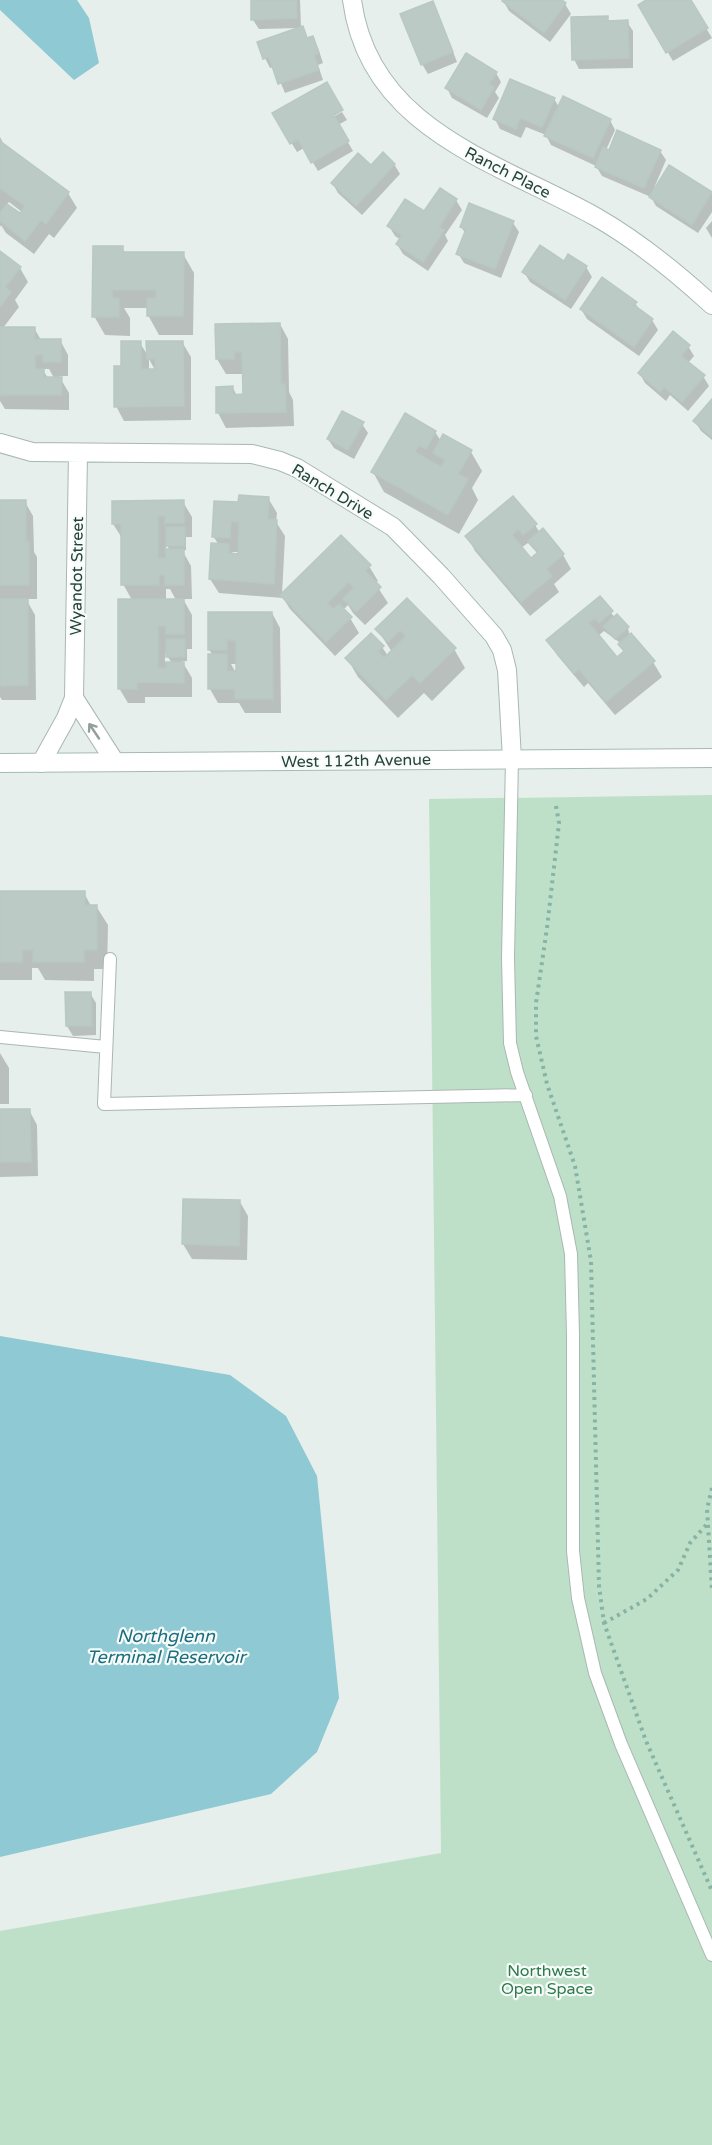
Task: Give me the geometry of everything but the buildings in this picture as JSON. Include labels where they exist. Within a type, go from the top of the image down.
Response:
[{"type":"street","name":"Ranch Place","points":[[352,0],[358,32],[371,61],[387,87],[407,109],[433,131],[462,149],[595,216],[628,237],[674,271],[712,305]]},
{"type":"street","name":"Ranch Drive","points":[[0,443],[32,452],[252,454],[297,468],[393,527],[478,616],[502,650],[509,686],[512,759]]},
{"type":"street","name":"Wyandot Street","points":[[41,763],[66,718],[74,698],[78,454]]},
{"type":"street","points":[[74,698],[115,762]]},
{"type":"street","name":"West 112th Avenue","points":[[0,763],[712,758]]},
{"type":"lane","points":[[512,759],[508,958],[510,1043],[560,1196],[571,1254],[573,1551],[578,1598],[595,1673],[621,1744],[712,1955]]},
{"type":"lane","points":[[110,958],[104,1104],[526,1095]]},
{"type":"lane","points":[[0,1037],[106,1047]]},
{"type":"path","points":[[556,806],[559,823],[548,928],[536,1003],[536,1036],[547,1084],[575,1166],[591,1261],[598,1586],[604,1623],[646,1742],[712,1892]]},
{"type":"path","points":[[712,1488],[707,1509],[712,1591]]},
{"type":"path","points":[[604,1623],[647,1599],[678,1570],[690,1543],[708,1523]]},
{"type":"green space","name":"Northwest Open Space","points":[[712,795],[712,2145],[0,2145],[0,1931],[441,1853],[429,799]]},
{"type":"water","points":[[0,0],[77,0],[89,18],[99,63],[74,80],[0,10]]},
{"type":"water","name":"Northglenn Terminal Reservoir","points":[[0,1336],[230,1375],[286,1416],[317,1476],[339,1698],[317,1752],[271,1794],[0,1857]]}]
